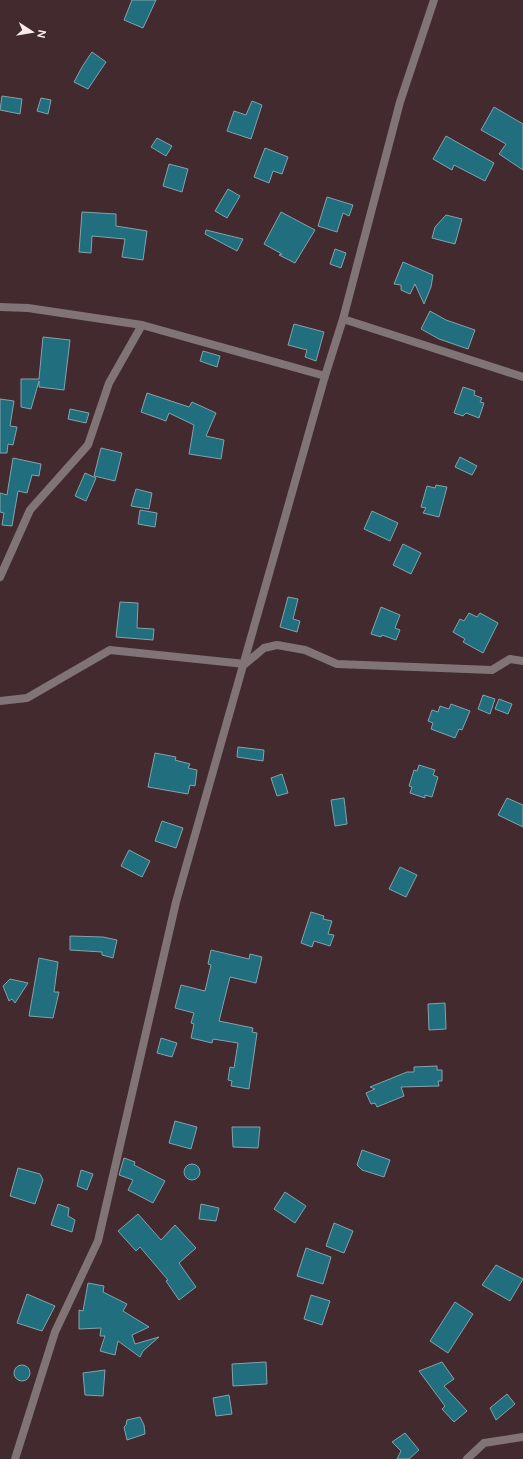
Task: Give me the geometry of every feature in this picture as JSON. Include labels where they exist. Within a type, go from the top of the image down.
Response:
[{"type":"street","points":[[15,1459],[55,1332],[98,1241],[176,902],[245,664],[325,376],[343,319],[400,102],[434,0]]},
{"type":"street","points":[[0,307],[28,308],[142,325],[325,376]]},
{"type":"street","points":[[343,319],[523,377]]},
{"type":"street","points":[[0,577],[30,510],[88,445],[109,383],[142,325]]},
{"type":"street","points":[[0,701],[27,698],[110,650],[245,664],[264,648],[277,645],[306,650],[337,664],[492,670],[510,659],[523,661]]},
{"type":"street","points":[[467,1459],[484,1443],[523,1437]]},
{"type":"building","points":[[132,0],[156,0],[143,28],[124,20]]},
{"type":"building","points":[[92,52],[106,62],[88,89],[74,82]]},
{"type":"building","points":[[2,96],[22,99],[20,114],[0,110]]},
{"type":"building","points":[[41,98],[51,100],[48,114],[37,111]]},
{"type":"building","points":[[252,101],[262,105],[251,139],[227,131],[234,111],[246,115]]},
{"type":"building","points":[[494,107],[523,124],[523,170],[499,154],[506,144],[481,130]]},
{"type":"building","points":[[446,136],[494,163],[485,181],[454,165],[452,170],[433,159]]},
{"type":"building","points":[[157,138],[172,146],[166,156],[151,147]]},
{"type":"building","points":[[265,148],[288,157],[282,174],[273,171],[269,183],[254,177]]},
{"type":"building","points":[[169,164],[188,169],[182,192],[163,186]]},
{"type":"building","points":[[228,189],[240,196],[227,218],[215,211]]},
{"type":"building","points":[[327,197],[353,205],[349,216],[343,213],[337,232],[318,226]]},
{"type":"building","points":[[82,212],[116,214],[116,226],[147,231],[143,260],[122,257],[125,239],[92,236],[91,253],[79,252]]},
{"type":"building","points":[[281,212],[315,230],[295,263],[279,255],[282,254],[264,244]]},
{"type":"building","points":[[446,215],[462,219],[455,244],[432,238],[435,227]]},
{"type":"building","points":[[206,230],[243,239],[237,251],[205,234]]},
{"type":"building","points":[[335,249],[346,253],[341,268],[330,264]]},
{"type":"building","points":[[403,262],[433,275],[431,287],[424,304],[415,284],[410,294],[401,290],[401,285],[394,284]]},
{"type":"building","points":[[430,311],[446,320],[475,330],[468,349],[439,339],[421,329]]},
{"type":"building","points":[[294,324],[324,332],[316,361],[305,357],[307,350],[288,345]]},
{"type":"building","points":[[43,337],[70,340],[64,390],[39,387],[39,381],[31,409],[21,407],[21,379],[39,379]]},
{"type":"building","points":[[203,351],[220,356],[217,367],[200,361]]},
{"type":"building","points":[[463,387],[475,391],[474,395],[482,398],[480,402],[484,403],[479,418],[466,413],[463,416],[454,413]]},
{"type":"building","points":[[147,393],[189,407],[192,402],[216,413],[206,436],[224,440],[221,459],[189,454],[194,425],[169,413],[166,421],[141,412]]},
{"type":"building","points":[[0,399],[14,401],[10,426],[17,427],[13,445],[8,444],[7,453],[0,453]]},
{"type":"building","points":[[70,409],[89,413],[86,423],[68,419]]},
{"type":"building","points":[[101,448],[122,453],[115,481],[94,476]]},
{"type":"building","points":[[460,457],[477,466],[472,475],[455,467]]},
{"type":"building","points":[[13,458],[41,464],[39,476],[32,475],[27,493],[18,491],[12,526],[2,525],[4,513],[0,512],[0,493],[7,495]]},
{"type":"building","points":[[85,473],[96,478],[86,501],[75,496]]},
{"type":"building","points":[[436,485],[447,487],[439,517],[423,513],[426,508],[421,507],[427,486],[435,488]]},
{"type":"building","points":[[136,489],[152,493],[149,509],[131,506]]},
{"type":"building","points":[[140,510],[157,513],[155,527],[138,524]]},
{"type":"building","points":[[372,511],[398,523],[390,541],[364,529]]},
{"type":"building","points":[[403,544],[421,553],[411,574],[393,565]]},
{"type":"building","points":[[288,597],[298,599],[293,619],[300,621],[297,632],[280,627]]},
{"type":"building","points":[[120,602],[138,603],[137,628],[154,629],[153,640],[116,637]]},
{"type":"building","points":[[381,607],[400,615],[395,628],[400,630],[396,640],[382,635],[381,637],[371,634]]},
{"type":"building","points":[[469,613],[477,617],[480,613],[498,623],[483,653],[463,642],[465,639],[453,632],[460,619],[464,621]]},
{"type":"building","points":[[483,695],[495,699],[490,714],[478,709]]},
{"type":"building","points":[[499,699],[512,704],[508,714],[495,709]]},
{"type":"building","points":[[451,704],[470,711],[462,730],[459,729],[455,738],[431,729],[433,723],[428,721],[432,710],[438,712],[440,706],[449,709]]},
{"type":"building","points":[[238,747],[264,750],[263,761],[237,757]]},
{"type":"building","points":[[155,753],[176,757],[175,760],[190,764],[188,768],[197,770],[195,786],[190,785],[188,794],[148,787]]},
{"type":"building","points":[[419,765],[435,770],[433,775],[438,777],[432,797],[425,795],[425,798],[410,793],[412,787],[409,786],[414,770],[417,771]]},
{"type":"building","points":[[282,774],[288,793],[277,796],[271,778]]},
{"type":"building","points":[[344,798],[347,824],[335,826],[331,800]]},
{"type":"building","points":[[507,798],[523,805],[523,827],[498,815]]},
{"type":"building","points":[[162,821],[183,828],[176,848],[155,841]]},
{"type":"building","points":[[129,850],[150,861],[142,877],[121,866]]},
{"type":"building","points":[[400,867],[417,875],[406,897],[389,889]]},
{"type":"building","points":[[311,912],[324,916],[323,919],[332,921],[328,934],[334,935],[330,946],[314,941],[312,947],[301,943]]},
{"type":"building","points":[[70,936],[103,937],[117,940],[113,958],[102,955],[102,952],[70,950]]},
{"type":"building","points":[[211,950],[249,959],[250,954],[262,957],[256,983],[230,977],[219,1021],[253,1028],[252,1032],[257,1033],[249,1089],[231,1086],[232,1081],[228,1080],[230,1067],[234,1068],[238,1043],[213,1039],[212,1043],[191,1038],[194,1024],[191,1023],[194,1013],[175,1008],[181,985],[205,991],[211,965],[208,964]]},
{"type":"building","points":[[39,958],[58,962],[54,992],[59,992],[53,1018],[29,1016]]},
{"type":"building","points":[[10,979],[28,983],[15,1003],[12,999],[9,1001],[3,986]]},
{"type":"building","points":[[445,1003],[446,1029],[429,1030],[428,1004]]},
{"type":"building","points":[[161,1038],[177,1043],[172,1057],[157,1053]]},
{"type":"building","points":[[437,1066],[437,1070],[442,1070],[442,1081],[438,1081],[439,1086],[401,1087],[404,1096],[377,1107],[375,1103],[371,1104],[366,1093],[375,1089],[370,1087],[407,1072],[414,1072],[414,1067]]},
{"type":"building","points":[[175,1121],[197,1127],[191,1149],[169,1143]]},
{"type":"building","points":[[232,1127],[260,1127],[258,1148],[233,1147]]},
{"type":"building","points":[[362,1150],[390,1160],[384,1177],[362,1170],[357,1165]]},
{"type":"building","points":[[124,1158],[135,1162],[134,1165],[165,1181],[153,1203],[128,1190],[133,1180],[119,1175]]},
{"type":"building","points":[[189,1164],[195,1164],[200,1169],[198,1178],[195,1180],[189,1180],[184,1175],[184,1169]]},
{"type":"building","points":[[18,1168],[40,1174],[43,1180],[35,1204],[10,1196]]},
{"type":"building","points":[[81,1170],[93,1174],[87,1190],[77,1186]]},
{"type":"building","points":[[285,1192],[306,1206],[295,1223],[274,1209]]},
{"type":"building","points":[[58,1204],[69,1208],[68,1216],[75,1220],[72,1232],[51,1225]]},
{"type":"building","points":[[201,1204],[219,1208],[216,1221],[199,1219]]},
{"type":"building","points":[[138,1214],[161,1240],[175,1225],[196,1248],[179,1263],[196,1287],[179,1300],[166,1281],[168,1280],[140,1247],[136,1251],[118,1231]]},
{"type":"building","points":[[334,1223],[353,1231],[344,1253],[326,1246]]},
{"type":"building","points":[[306,1248],[331,1257],[323,1284],[297,1276]]},
{"type":"building","points":[[496,1265],[523,1279],[510,1301],[482,1285]]},
{"type":"building","points":[[88,1283],[104,1286],[103,1292],[127,1304],[123,1311],[149,1327],[132,1335],[135,1344],[159,1337],[143,1351],[140,1357],[118,1341],[115,1355],[100,1351],[105,1336],[100,1336],[101,1328],[79,1329],[79,1310],[83,1311]]},
{"type":"building","points":[[27,1294],[55,1306],[42,1331],[17,1323]]},
{"type":"building","points":[[311,1295],[330,1301],[322,1325],[304,1319]]},
{"type":"building","points":[[455,1302],[473,1314],[448,1353],[430,1341]]},
{"type":"building","points":[[266,1362],[267,1384],[233,1386],[232,1364]]},
{"type":"building","points":[[442,1362],[454,1379],[444,1386],[467,1411],[454,1422],[442,1409],[445,1406],[419,1371]]},
{"type":"building","points":[[19,1365],[25,1365],[30,1370],[28,1379],[25,1381],[19,1381],[14,1376],[14,1370]]},
{"type":"building","points":[[105,1370],[103,1396],[85,1395],[83,1373]]},
{"type":"building","points":[[507,1394],[515,1404],[496,1420],[490,1408]]},
{"type":"building","points":[[229,1395],[232,1414],[216,1416],[213,1398]]},
{"type":"building","points":[[140,1417],[144,1425],[145,1434],[127,1440],[124,1427],[127,1420]]},
{"type":"building","points":[[405,1433],[419,1450],[409,1459],[397,1459],[401,1451],[392,1442]]}]
